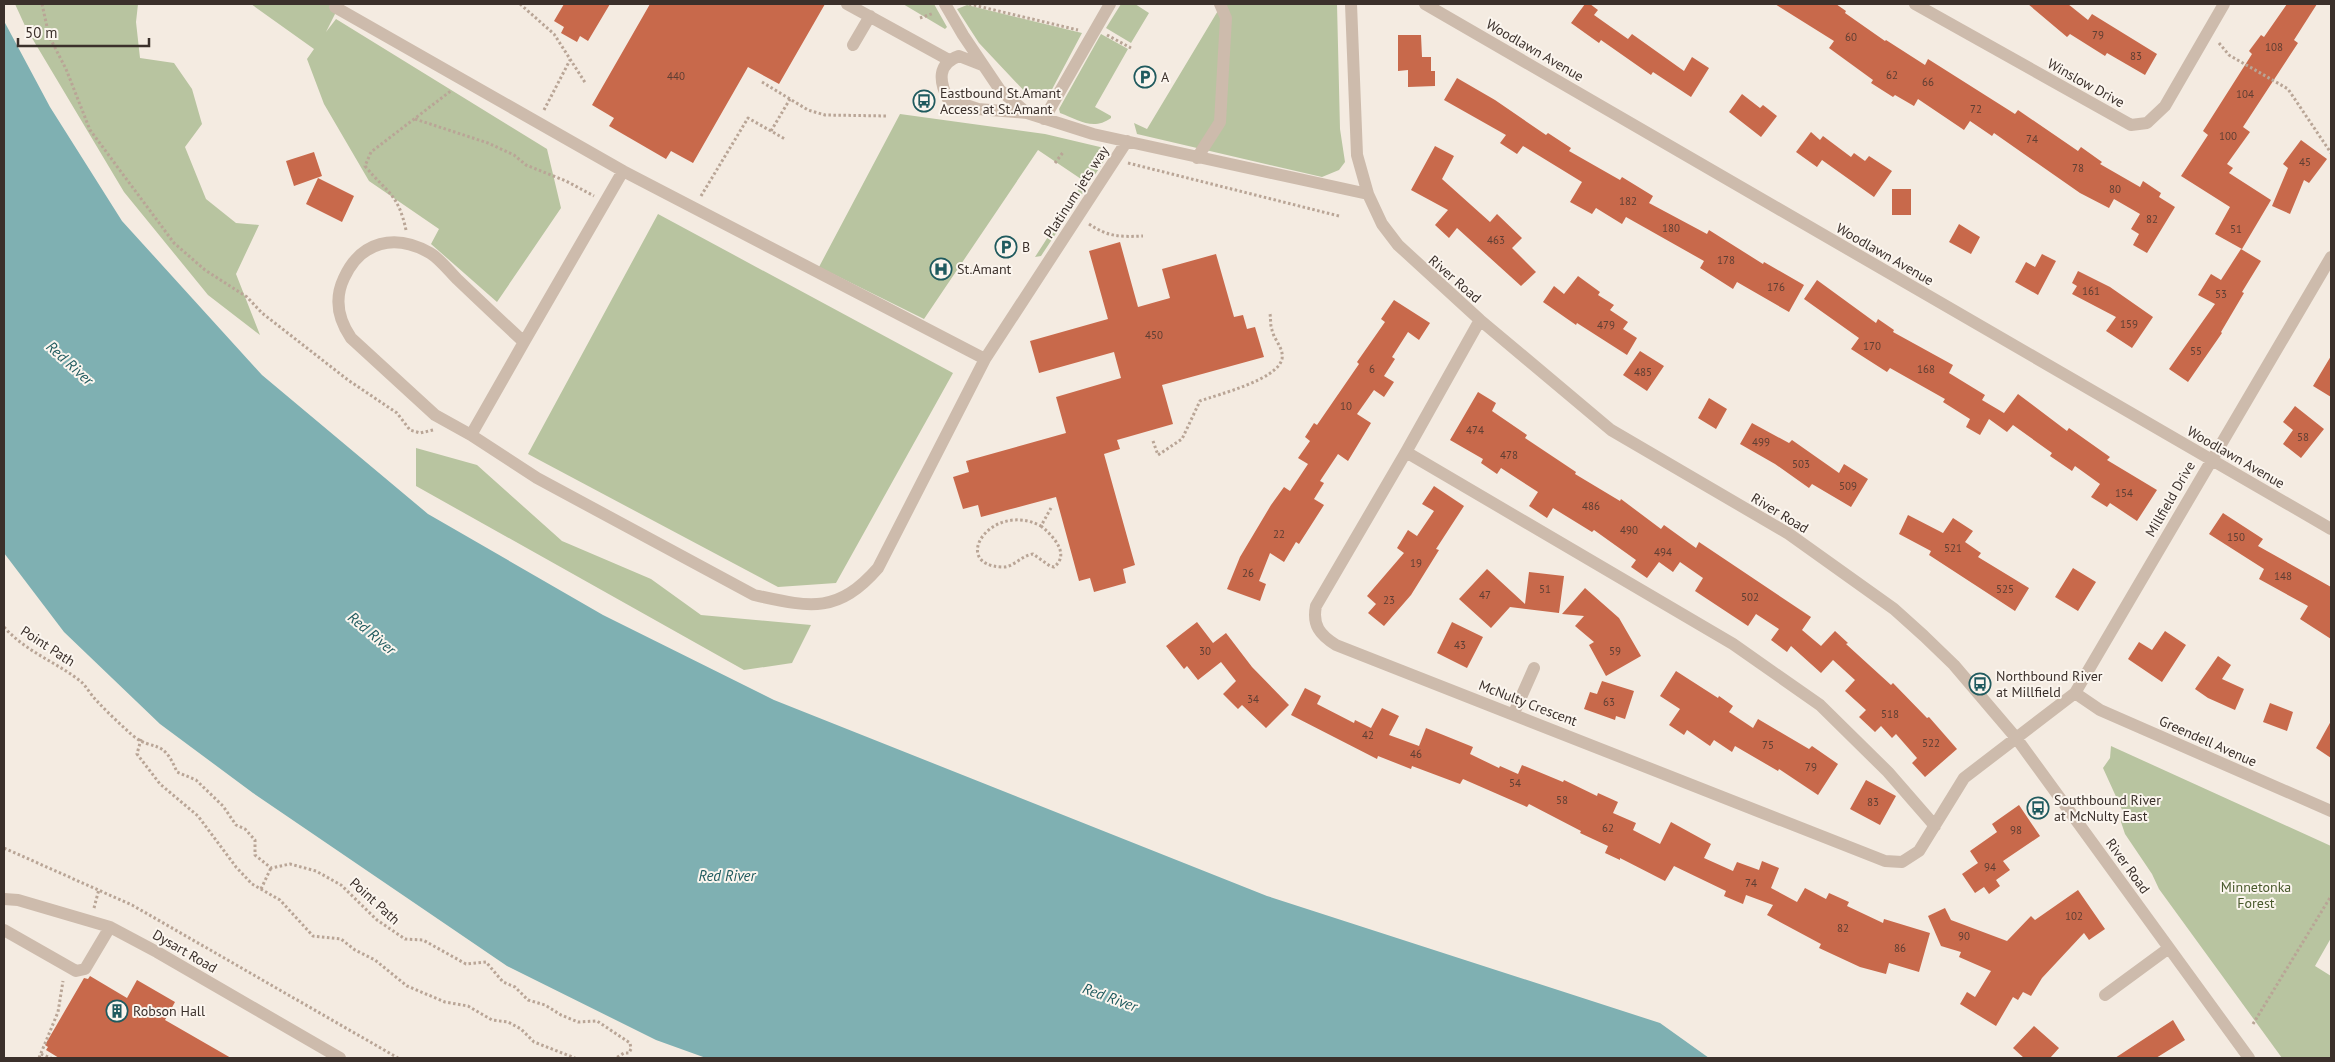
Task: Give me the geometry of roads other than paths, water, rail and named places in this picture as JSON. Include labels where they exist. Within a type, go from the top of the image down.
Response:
[{"type":"street","points":[[847,4],[949,60]]},
{"type":"street","points":[[945,4],[982,65],[1000,90],[1027,113]]},
{"type":"street","points":[[1044,119],[1110,4]]},
{"type":"street","points":[[1197,158],[1220,122],[1226,18],[1220,4]]},
{"type":"street","name":"River Road","points":[[1351,4],[1355,136],[1361,175],[1382,224],[1398,245],[1480,320],[1611,430],[1789,534],[1894,609],[1954,664],[2017,739],[2249,1058]]},
{"type":"street","name":"Woodlawn Avenue","points":[[1425,4],[2210,460],[2331,528]]},
{"type":"street","name":"Winslow Drive","points":[[1915,4],[2131,125],[2147,123],[2165,106],[2224,4]]},
{"type":"street","points":[[335,7],[623,171],[985,358]]},
{"type":"street","points":[[853,45],[870,16]]},
{"type":"street","points":[[982,65],[959,56],[949,60],[942,69],[941,86],[948,99],[978,109],[1027,113],[1093,134],[1368,194]]},
{"type":"street","name":"Platinum jets way","points":[[524,342],[430,253],[392,242],[372,246],[356,258],[343,278],[337,300],[342,324],[352,338],[435,415],[471,435],[537,478],[754,595],[792,603],[814,605],[839,601],[863,585],[878,568],[985,358],[1126,141]]},
{"type":"street","points":[[471,435],[623,171]]},
{"type":"street","name":"Millfield Drive","points":[[2017,739],[2075,693],[2210,460],[2331,257]]},
{"type":"street","name":"McNulty Crescent","points":[[1480,320],[1316,606],[1314,616],[1317,627],[1324,637],[1336,645],[1514,713],[1885,861],[1902,862],[1919,852],[1964,778],[2017,739]]},
{"type":"street","points":[[1406,452],[1733,644],[1820,705],[1888,772],[1935,826]]},
{"type":"street","points":[[1514,713],[1534,668]]},
{"type":"street","name":"Greendell Avenue","points":[[2075,693],[2100,710],[2331,811]]},
{"type":"street","name":"Dysart Road","points":[[4,899],[27,902],[110,927],[157,952],[340,1058]]},
{"type":"street","points":[[4,930],[76,971],[85,969],[110,927]]},
{"type":"street","points":[[2105,995],[2169,948]]},
{"type":"water","name":"Red River","points":[[4,21],[50,107],[122,221],[262,375],[428,514],[603,615],[774,700],[1267,896],[1660,1023],[1709,1058],[706,1058],[656,1040],[507,966],[253,793],[160,724],[64,632],[4,553]]},
{"type":"place","name":"A","points":[[1145,77]]},
{"type":"place","name":"Eastbound St.Amant Access at St.Amant","points":[[924,101]]},
{"type":"place","name":"B","points":[[1006,247]]},
{"type":"place","name":"St.Amant","points":[[941,269]]},
{"type":"place","name":"Northbound River at Millfield","points":[[1980,684]]},
{"type":"place","name":"Southbound River at McNulty East","points":[[2038,808]]},
{"type":"place","name":"Robson Hall","points":[[117,1011]]},
{"type":"park label","name":"Minnetonka Forest","points":[[2256,896]]}]
